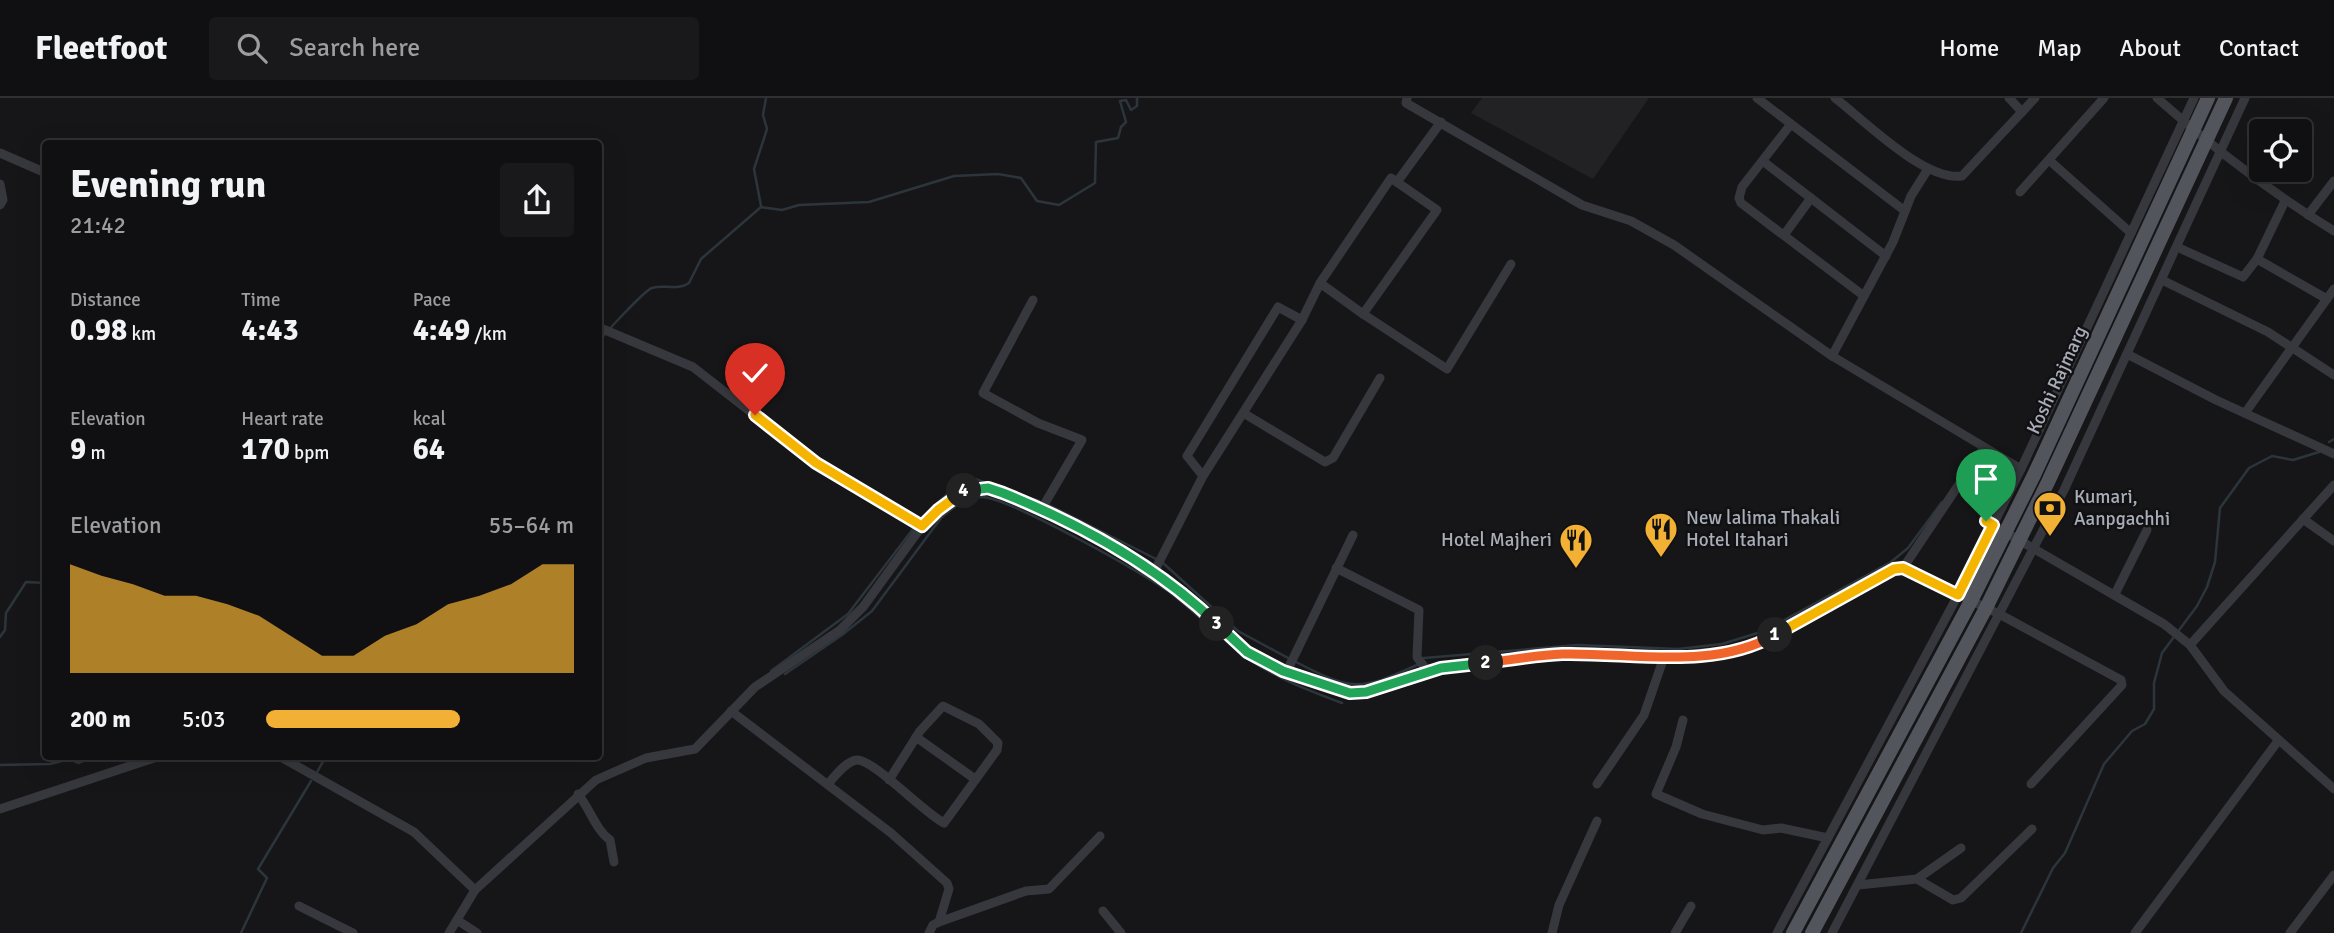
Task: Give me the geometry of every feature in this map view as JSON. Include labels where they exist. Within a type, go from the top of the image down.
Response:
[{"type":"main road","name":"Koshi Rajmarg","points":[[1793,933],[1965,598],[1995,526],[2188,127],[2208,98]]},
{"type":"main road","name":"Koshi Rajmarg","points":[[1811,933],[1986,608],[2226,98]]},
{"type":"street","points":[[1407,98],[1406,103],[1582,205],[1631,221],[1674,244],[1832,356],[2021,469]]},
{"type":"street","points":[[1757,98],[1905,211]]},
{"type":"street","points":[[1835,98],[1928,169],[1944,176],[1962,176],[2035,98]]},
{"type":"street","points":[[2009,98],[2022,112]]},
{"type":"street","points":[[2020,192],[2104,98]]},
{"type":"street","points":[[2157,98],[2220,153],[2285,201],[2334,231]]},
{"type":"street","points":[[2194,98],[2188,127],[2131,233],[1995,526],[2115,594],[2181,637],[2224,691],[2334,789]]},
{"type":"street","points":[[1832,933],[2035,548],[2245,98]]},
{"type":"street","points":[[1397,182],[1441,122]]},
{"type":"street","points":[[1791,124],[1742,187],[1738,198],[1864,296]]},
{"type":"street","points":[[0,153],[42,171]]},
{"type":"street","points":[[2049,160],[2131,233]]},
{"type":"street","points":[[1764,162],[1886,256]]},
{"type":"street","points":[[1832,356],[1886,256],[1905,211],[1928,169]]},
{"type":"street","points":[[1154,572],[1203,476],[1245,414],[1302,320],[1320,283],[1391,178],[1437,210],[1363,314]]},
{"type":"street","points":[[2308,215],[2334,181]]},
{"type":"street","points":[[0,184],[3,200],[0,205]]},
{"type":"street","points":[[1784,235],[1811,198]]},
{"type":"street","points":[[2177,247],[2243,277],[2257,259],[2285,201]]},
{"type":"street","points":[[2257,259],[2327,299]]},
{"type":"street","points":[[1320,283],[1447,369],[1511,264]]},
{"type":"street","points":[[2162,280],[2268,332],[2334,375]]},
{"type":"street","points":[[2245,413],[2334,289]]},
{"type":"street","points":[[1033,300],[983,393],[1038,423],[1082,440],[1041,510]]},
{"type":"street","points":[[1203,476],[1187,456],[1278,307],[1302,320]]},
{"type":"street","points":[[602,329],[693,367],[816,463],[922,526]]},
{"type":"street","points":[[2127,354],[2334,454]]},
{"type":"street","points":[[1245,414],[1325,462],[1334,458],[1380,378]]},
{"type":"street","points":[[1903,568],[1984,447]]},
{"type":"street","points":[[2190,645],[2334,485]]},
{"type":"street","points":[[449,933],[474,890],[578,794],[621,766],[646,758],[695,750],[755,687],[840,630],[863,607],[922,526],[962,491],[974,489],[1003,493],[1041,510],[1154,572],[1197,604],[1247,652],[1286,673],[1350,693],[1366,692],[1441,668],[1561,654],[1664,657],[1739,649],[1770,638],[1894,569],[1903,568],[2001,615],[2121,680],[2122,685],[2031,784]]},
{"type":"street","points":[[2304,519],[2334,541]]},
{"type":"street","points":[[2115,594],[2147,530]]},
{"type":"street","points":[[1286,673],[1353,535]]},
{"type":"street","points":[[1336,568],[1419,610],[1418,657],[1428,672]]},
{"type":"street","points":[[1777,933],[1965,598]]},
{"type":"street","points":[[1597,784],[1644,715],[1664,657]]},
{"type":"street","points":[[828,784],[852,761],[869,763],[889,780],[944,823],[998,743],[979,724],[943,706],[916,737],[889,780]]},
{"type":"street","points":[[731,711],[828,784],[947,883],[948,889],[939,922]]},
{"type":"street","points":[[1683,719],[1676,747],[1656,794],[1703,814],[1763,830],[1781,828],[1828,838]]},
{"type":"street","points":[[916,737],[975,779]]},
{"type":"street","points":[[2135,933],[2278,741]]},
{"type":"street","points":[[0,809],[148,760]]},
{"type":"street","points":[[286,760],[414,832],[474,890]]},
{"type":"street","points":[[578,794],[592,811],[601,833],[610,840],[614,862]]},
{"type":"street","points":[[1552,933],[1559,905],[1597,821]]},
{"type":"street","points":[[1917,879],[1953,900],[1961,898],[2032,829]]},
{"type":"street","points":[[929,933],[933,925],[939,922],[1026,891],[1049,889],[1100,836]]},
{"type":"street","points":[[1858,884],[1917,879],[1962,848]]},
{"type":"street","points":[[2290,933],[2334,875]]},
{"type":"street","points":[[299,906],[353,933]]},
{"type":"street","points":[[1675,933],[1691,906]]},
{"type":"street","points":[[1103,911],[1121,933]]},
{"type":"street","points":[[457,920],[477,933]]},
{"type":"shaded area","points":[[1482,98],[1649,98],[1593,179],[1471,113]]},
{"type":"waterway","points":[[761,206],[754,169],[767,129],[763,115],[766,98]]},
{"type":"waterway","points":[[602,338],[624,313],[652,288],[680,287],[689,283],[701,259],[761,207],[782,210],[799,205],[869,202],[954,176],[998,174],[1021,178],[1037,201],[1059,205],[1095,183],[1096,142],[1118,138],[1121,127],[1126,122],[1120,101],[1126,100],[1131,110],[1137,106],[1137,98]]},
{"type":"waterway","points":[[2329,442],[2334,439]]},
{"type":"waterway","points":[[2021,933],[2053,868],[2065,853],[2104,764],[2132,731],[2145,724],[2154,709],[2154,683],[2162,653],[2197,606],[2207,587],[2215,562],[2220,508],[2249,468],[2272,456],[2293,460],[2319,452]]},
{"type":"waterway","points":[[921,520],[952,490],[975,479],[1039,501]]},
{"type":"waterway","points":[[785,674],[872,611],[941,518],[965,501],[982,497],[1019,509],[1136,571],[1172,594],[1250,660],[1283,679],[1342,703]]},
{"type":"waterway","points":[[1424,658],[1578,645],[1678,649],[1722,644],[1764,631],[1891,562],[1908,548],[1942,502]]},
{"type":"waterway","points":[[1049,505],[1156,559]]},
{"type":"waterway","points":[[771,671],[848,614],[913,529]]},
{"type":"waterway","points":[[1163,563],[1238,631],[1290,659]]},
{"type":"waterway","points":[[0,637],[5,630],[6,613],[26,582],[42,583]]},
{"type":"waterway","points":[[1296,662],[1344,683],[1356,684],[1382,680],[1417,665]]},
{"type":"waterway","points":[[0,765],[50,764],[66,760]]},
{"type":"waterway","points":[[72,760],[78,763],[86,760]]},
{"type":"waterway","points":[[316,774],[324,760]]},
{"type":"waterway","points":[[241,933],[267,878],[258,869],[311,781]]},
{"type":"place","name":"Kumari, Aanpgachhi","points":[[2050,538]]},
{"type":"place","name":"New lalima Thakali Hotel Itahari","points":[[1661,559]]},
{"type":"place","name":"Hotel Majheri","points":[[1576,570]]},
{"type":"route","points":[[755,415],[816,463],[922,526],[962,491],[988,488],[1017,499],[1114,547],[1154,572],[1197,604],[1247,652],[1283,671],[1328,688],[1350,693],[1366,692],[1441,668],[1561,654],[1664,657],[1739,649],[1770,638],[1894,569],[1903,568],[1958,595],[1993,525],[1986,521]]}]
